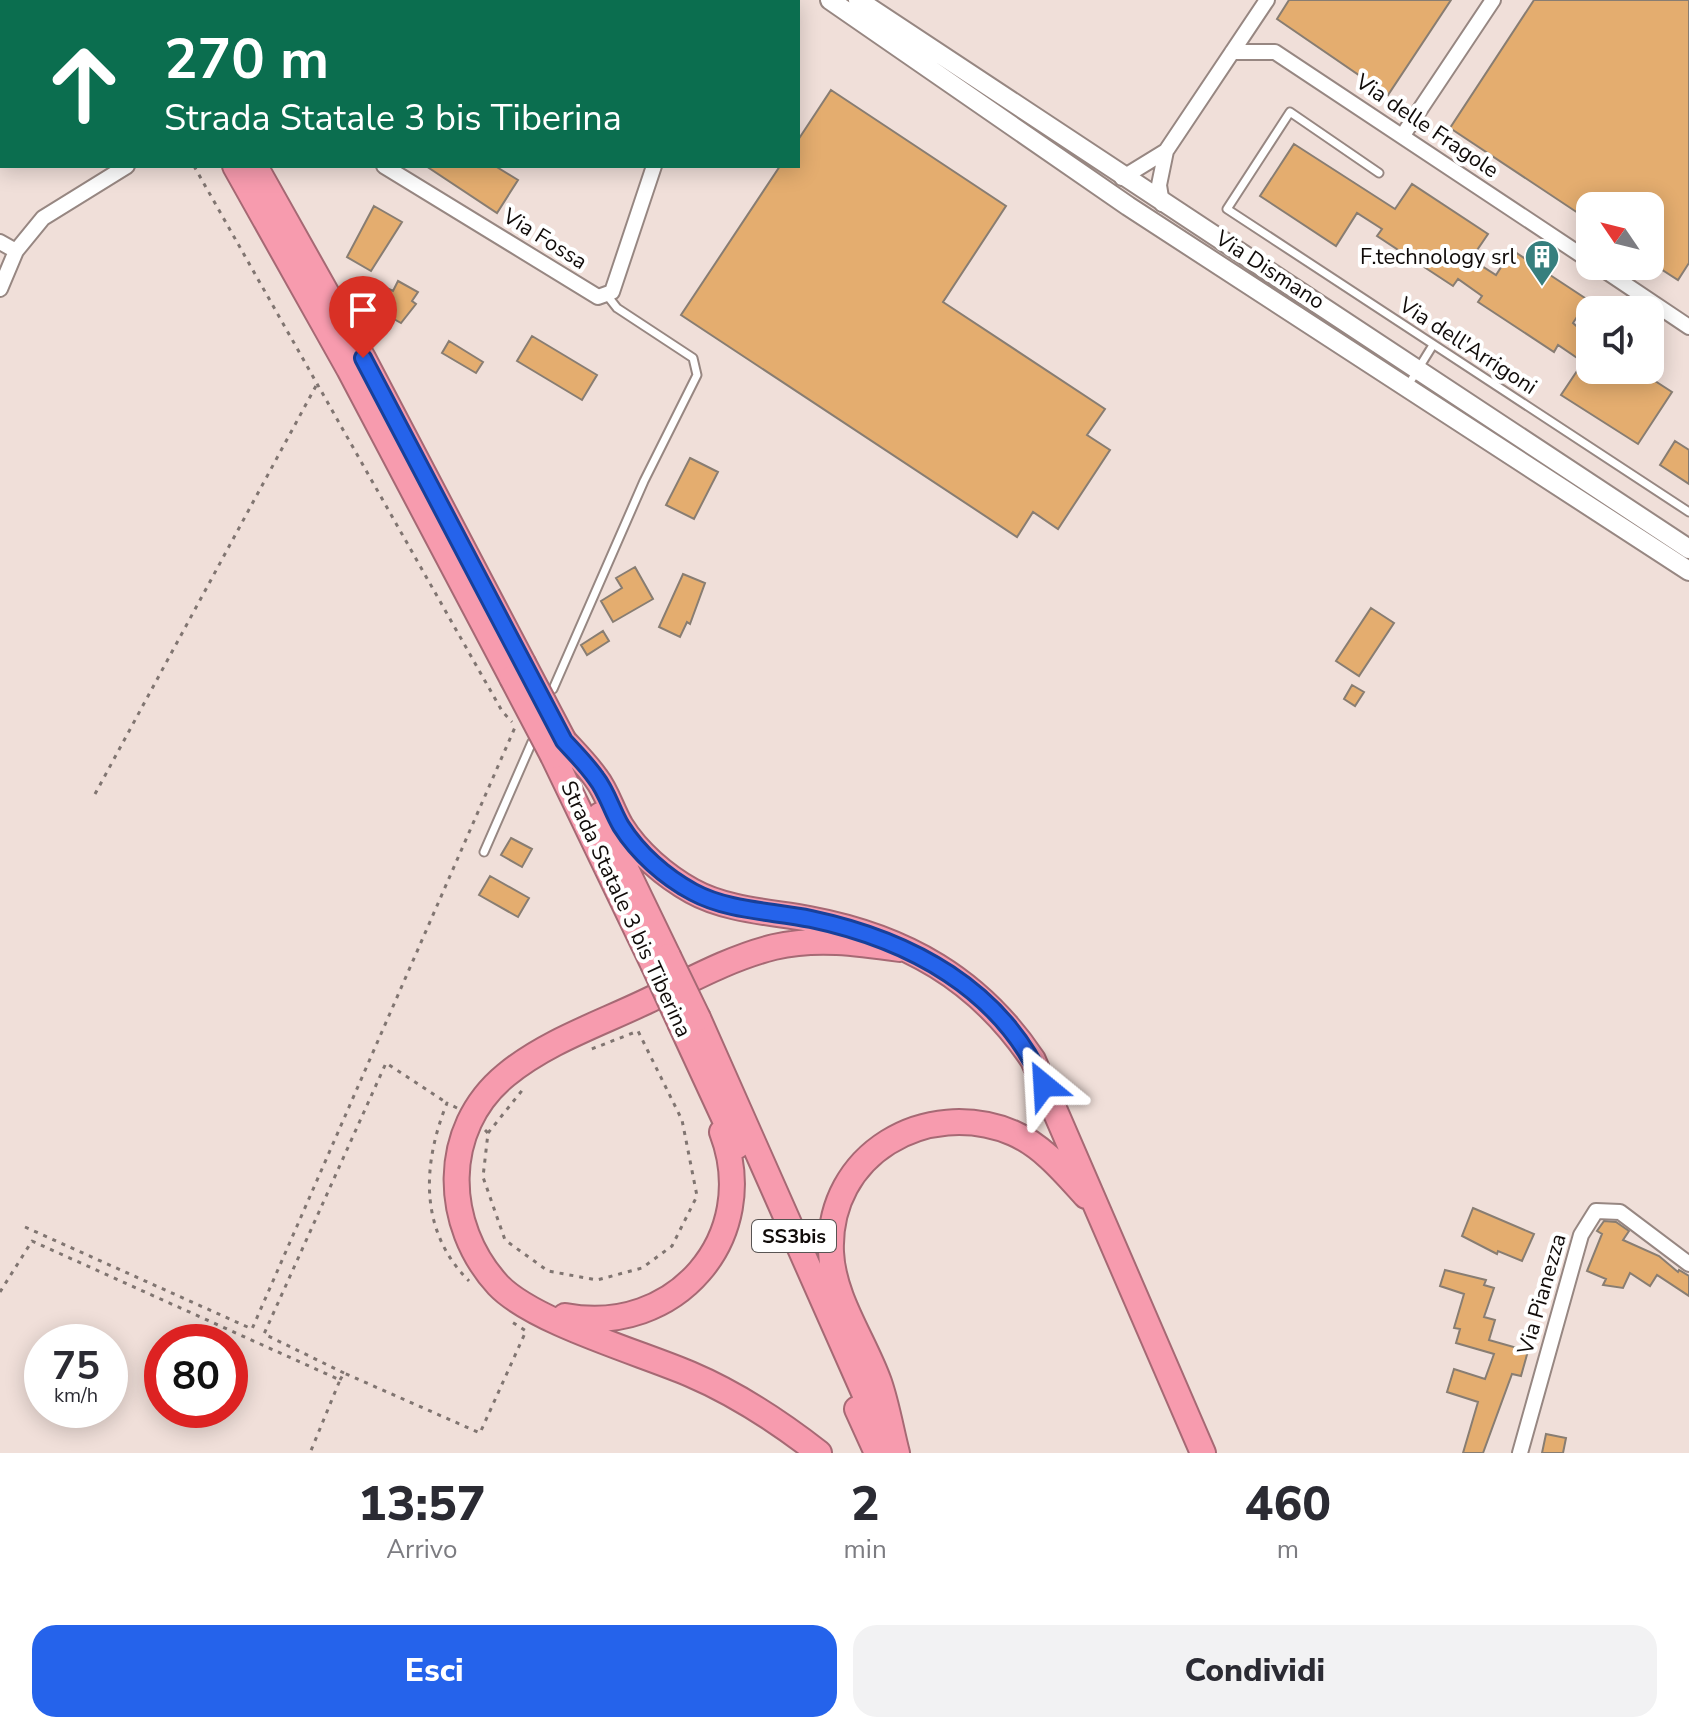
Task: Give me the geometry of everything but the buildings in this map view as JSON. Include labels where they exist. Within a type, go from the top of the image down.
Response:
[{"type":"highway","name":"Strada Statale 3 bis Tiberina","points":[[236,168],[559,748],[690,1021],[890,1453]]},
{"type":"highway","name":"Strada Statale 3 bis Tiberina","points":[[256,168],[363,358],[517,670]]},
{"type":"highway","points":[[559,748],[598,779],[622,827],[652,863],[694,892],[749,910],[812,919],[900,949],[950,971],[1009,1024],[1033,1060],[1203,1453]]},
{"type":"highway","points":[[819,1453],[747,1402],[539,1311],[500,1287],[472,1252],[458,1214],[455,1174],[463,1137],[480,1126],[505,1076],[540,1051],[733,960],[774,947],[809,942],[848,942],[900,949]]},
{"type":"highway","name":"Strada Statale 3 bis Tiberina","points":[[690,1021],[877,1453]]},
{"type":"highway","points":[[539,1311],[592,1321],[632,1317],[670,1298],[699,1272],[721,1238],[733,1201],[731,1155],[690,1021]]},
{"type":"highway","points":[[897,1453],[879,1383],[846,1310],[831,1255],[832,1214],[850,1179],[877,1149],[912,1128],[944,1121],[975,1122],[1015,1134],[1052,1159],[1099,1210]]},
{"type":"highway","points":[[1166,1365],[1186,1453]]},
{"type":"highway","points":[[1166,1365],[1222,1453]]},
{"type":"main road","name":"Via Dismano","points":[[830,0],[1128,206],[1689,571]]},
{"type":"main road","name":"Via Dismano","points":[[858,0],[1122,178],[1689,549]]},
{"type":"street","points":[[1162,204],[1159,185],[1166,151],[1267,0]]},
{"type":"street","points":[[1403,135],[1493,0]]},
{"type":"street","name":"Via delle Fragole","points":[[1232,52],[1275,52],[1576,252]]},
{"type":"street","points":[[1122,178],[1166,151]]},
{"type":"street","points":[[0,289],[16,251],[43,218],[124,168]]},
{"type":"street","name":"Via Fossa","points":[[387,168],[598,297],[612,292],[653,168]]},
{"type":"street","points":[[0,242],[16,251]]},
{"type":"street","points":[[1619,280],[1688,326]]},
{"type":"street","name":"Via Pianezza","points":[[1520,1453],[1581,1235],[1596,1211],[1620,1212],[1689,1264]]},
{"type":"lane","name":"Via dell'Arrigoni","points":[[1379,173],[1290,112],[1227,209],[1689,512]]},
{"type":"lane","points":[[553,689],[644,481],[697,375],[693,358],[617,308],[606,294]]},
{"type":"lane","points":[[1406,388],[1433,345]]},
{"type":"lane","points":[[484,852],[532,742]]},
{"type":"path","points":[[195,168],[502,711],[532,742]]},
{"type":"path","points":[[95,794],[317,384]]},
{"type":"path","points":[[25,1227],[252,1329],[516,725]]},
{"type":"path","points":[[480,1126],[483,1177],[505,1240],[548,1271],[597,1280],[642,1268],[672,1246],[697,1196],[682,1120],[638,1031],[578,1055]]},
{"type":"path","points":[[480,1126],[386,1063],[264,1334],[480,1433],[526,1331],[502,1315]]},
{"type":"path","points":[[480,1126],[531,1080]]},
{"type":"path","points":[[447,1103],[433,1137],[428,1205],[451,1263],[471,1283]]},
{"type":"path","points":[[0,1292],[32,1241],[340,1380]]},
{"type":"path","points":[[310,1453],[344,1373]]},
{"type":"place","name":"F.technology srl","points":[[1542,288]]},
{"type":"route","points":[[363,358],[564,741],[598,779],[622,827],[652,863],[694,892],[749,910],[812,919],[851,930],[950,971],[983,997],[1009,1024],[1033,1060],[1044,1085]]}]
